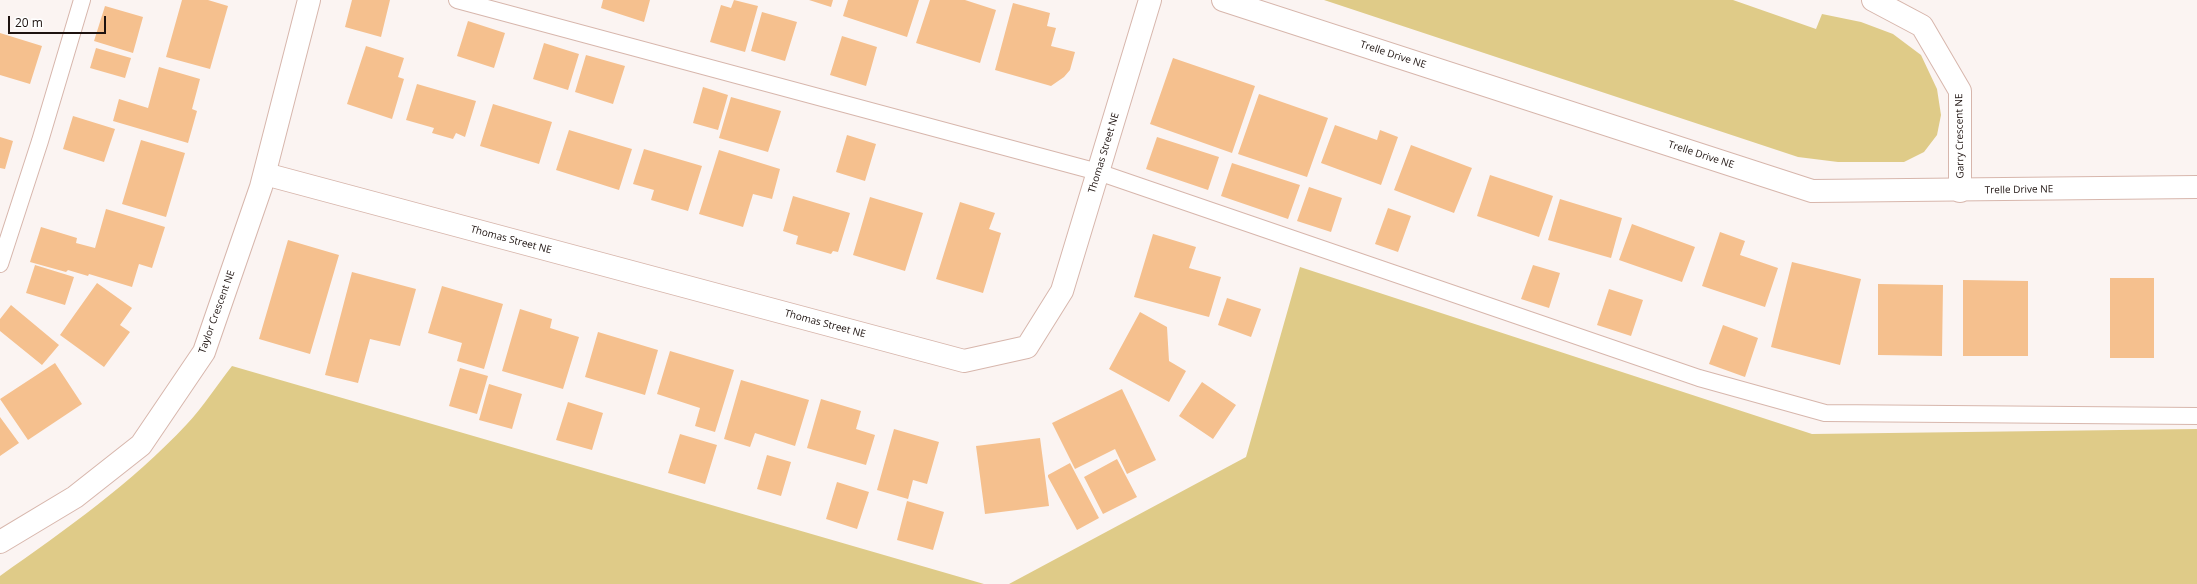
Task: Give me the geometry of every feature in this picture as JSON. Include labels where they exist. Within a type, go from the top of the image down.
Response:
[{"type":"street","name":"Taylor Crescent NE","points":[[0,542],[75,496],[141,444],[204,352],[265,174],[309,0]]},
{"type":"street","name":"Thomas Street NE","points":[[265,174],[964,361],[1027,348],[1062,291],[1150,0]]},
{"type":"street","name":"Trelle Drive NE","points":[[1224,0],[1812,191],[1960,191],[2197,187]]},
{"type":"street","name":"Garry Crescent NE","points":[[1873,0],[1922,26],[1960,91],[1960,191]]},
{"type":"lane","points":[[0,264],[40,141],[82,0]]},
{"type":"lane","points":[[457,0],[1098,172],[1698,378],[1825,413],[2197,416]]},
{"type":"shaded area","points":[[1324,0],[1733,0],[1816,29],[1822,14],[1861,22],[1893,34],[1921,55],[1937,89],[1941,115],[1937,135],[1924,152],[1904,162],[1838,162],[1798,157]]},
{"type":"shaded area","points":[[1300,267],[1812,434],[2197,429],[2197,584],[1009,584],[1246,457]]},
{"type":"shaded area","points":[[232,366],[984,584],[0,584],[0,576],[97,505],[166,446],[193,417]]},
{"type":"building","points":[[182,0],[208,0],[228,6],[210,69],[166,57]]},
{"type":"building","points":[[352,0],[390,0],[381,37],[345,27]]},
{"type":"building","points":[[603,0],[650,0],[644,22],[601,8]]},
{"type":"building","points":[[734,0],[758,6],[745,52],[710,42],[721,5],[731,8]]},
{"type":"building","points":[[809,0],[833,0],[831,7]]},
{"type":"building","points":[[848,0],[919,0],[907,37],[843,16]]},
{"type":"building","points":[[930,0],[965,0],[996,10],[980,63],[916,43]]},
{"type":"building","points":[[1013,3],[1050,13],[1047,26],[1056,28],[1051,46],[1075,52],[1070,70],[1064,77],[1051,86],[995,70]]},
{"type":"building","points":[[105,6],[143,17],[133,53],[94,41]]},
{"type":"building","points":[[762,12],[797,22],[785,61],[751,51]]},
{"type":"building","points":[[468,21],[505,33],[494,68],[457,56]]},
{"type":"building","points":[[0,33],[42,46],[30,84],[0,75]]},
{"type":"building","points":[[842,36],[877,47],[866,86],[830,75]]},
{"type":"building","points":[[544,43],[579,54],[568,90],[533,79]]},
{"type":"building","points":[[366,46],[404,58],[398,77],[404,79],[392,119],[347,104]]},
{"type":"building","points":[[96,48],[131,58],[125,78],[90,68]]},
{"type":"building","points":[[586,55],[625,66],[613,104],[575,92]]},
{"type":"building","points":[[1173,58],[1255,86],[1232,153],[1150,124]]},
{"type":"building","points":[[159,67],[200,79],[192,109],[197,111],[188,143],[113,121],[119,99],[148,108]]},
{"type":"building","points":[[417,84],[476,101],[465,137],[456,133],[453,139],[432,133],[434,128],[406,120]]},
{"type":"building","points":[[703,87],[728,95],[718,130],[693,123]]},
{"type":"building","points":[[1259,94],[1328,118],[1307,177],[1238,154]]},
{"type":"building","points":[[731,97],[781,111],[768,152],[719,138]]},
{"type":"building","points":[[493,104],[552,122],[539,164],[480,146]]},
{"type":"building","points":[[73,116],[115,129],[104,162],[63,149]]},
{"type":"building","points":[[1335,125],[1377,140],[1380,130],[1398,137],[1381,185],[1321,163]]},
{"type":"building","points":[[569,130],[632,149],[619,190],[556,170]]},
{"type":"building","points":[[847,135],[876,144],[865,181],[836,172]]},
{"type":"building","points":[[0,137],[13,141],[5,169],[0,168]]},
{"type":"building","points":[[1157,137],[1219,157],[1208,190],[1146,169]]},
{"type":"building","points":[[141,140],[185,153],[166,217],[122,204]]},
{"type":"building","points":[[1411,145],[1472,168],[1454,213],[1394,190]]},
{"type":"building","points":[[644,149],[702,166],[688,211],[651,200],[654,190],[633,184]]},
{"type":"building","points":[[719,150],[780,169],[772,199],[753,194],[743,227],[699,214]]},
{"type":"building","points":[[1232,163],[1300,185],[1288,219],[1221,196]]},
{"type":"building","points":[[1490,175],[1553,196],[1539,237],[1477,216]]},
{"type":"building","points":[[1309,187],[1342,198],[1331,232],[1297,221]]},
{"type":"building","points":[[793,196],[850,213],[838,252],[833,251],[831,254],[796,244],[798,236],[783,231]]},
{"type":"building","points":[[870,197],[923,213],[905,271],[853,255]]},
{"type":"building","points":[[1560,199],[1622,218],[1611,258],[1548,240]]},
{"type":"building","points":[[960,202],[995,213],[989,229],[1001,233],[983,293],[936,279]]},
{"type":"building","points":[[1388,208],[1411,216],[1398,252],[1375,244]]},
{"type":"building","points":[[106,209],[165,227],[152,268],[139,264],[132,287],[89,274],[88,276],[68,270],[66,272],[30,262],[41,227],[77,238],[76,243],[95,248]]},
{"type":"building","points":[[1632,224],[1695,247],[1682,282],[1619,260]]},
{"type":"building","points":[[1720,232],[1745,241],[1740,255],[1778,268],[1765,307],[1702,286]]},
{"type":"building","points":[[1153,234],[1196,247],[1189,268],[1221,277],[1209,317],[1134,297]]},
{"type":"building","points":[[288,240],[339,255],[310,354],[259,339]]},
{"type":"building","points":[[1792,262],[1861,279],[1840,365],[1771,347]]},
{"type":"building","points":[[35,265],[74,277],[65,305],[26,293]]},
{"type":"building","points":[[1533,265],[1560,273],[1549,308],[1521,299]]},
{"type":"building","points":[[352,272],[416,289],[400,346],[370,339],[358,383],[325,375]]},
{"type":"building","points":[[2110,278],[2154,278],[2154,358],[2110,358]]},
{"type":"building","points":[[1963,280],[2028,281],[2028,356],[1963,356]]},
{"type":"building","points":[[97,283],[132,308],[120,325],[130,332],[104,367],[60,335]]},
{"type":"building","points":[[1878,284],[1943,285],[1942,356],[1878,355]]},
{"type":"building","points":[[442,286],[503,304],[484,369],[457,361],[462,343],[428,333]]},
{"type":"building","points":[[1609,289],[1643,300],[1631,336],[1597,325]]},
{"type":"building","points":[[1227,298],[1261,309],[1251,337],[1218,325]]},
{"type":"building","points":[[11,305],[59,345],[42,365],[0,331],[0,319]]},
{"type":"building","points":[[520,309],[552,319],[550,328],[579,337],[563,389],[502,371]]},
{"type":"building","points":[[1140,312],[1167,327],[1169,361],[1186,371],[1169,402],[1109,369]]},
{"type":"building","points":[[1723,325],[1758,338],[1745,377],[1709,364]]},
{"type":"building","points":[[598,332],[658,350],[645,395],[585,377]]},
{"type":"building","points":[[670,351],[734,370],[715,432],[695,426],[700,408],[657,394]]},
{"type":"building","points":[[55,363],[82,404],[28,440],[0,399]]},
{"type":"building","points":[[460,368],[488,376],[477,414],[449,406]]},
{"type":"building","points":[[741,380],[809,400],[795,446],[755,433],[750,447],[724,439]]},
{"type":"building","points":[[1202,382],[1236,405],[1213,439],[1179,416]]},
{"type":"building","points":[[489,384],[522,394],[512,429],[479,420]]},
{"type":"building","points":[[1122,389],[1156,460],[1127,474],[1115,449],[1075,469],[1052,423]]},
{"type":"building","points":[[821,399],[861,411],[856,429],[875,435],[866,465],[807,448]]},
{"type":"building","points":[[568,402],[603,413],[592,450],[556,440]]},
{"type":"building","points":[[0,417],[19,443],[0,456]]},
{"type":"building","points":[[894,429],[939,442],[927,484],[913,480],[908,499],[877,490]]},
{"type":"building","points":[[680,434],[717,445],[705,484],[668,473]]},
{"type":"building","points":[[1040,438],[1049,506],[985,514],[976,446]]},
{"type":"building","points":[[767,455],[791,462],[781,496],[757,489]]},
{"type":"building","points":[[1117,459],[1137,497],[1103,514],[1084,477]]},
{"type":"building","points":[[1070,463],[1099,518],[1077,530],[1048,477],[1048,475]]},
{"type":"building","points":[[837,482],[869,492],[857,529],[826,519]]},
{"type":"building","points":[[907,501],[944,512],[933,550],[897,540]]}]
